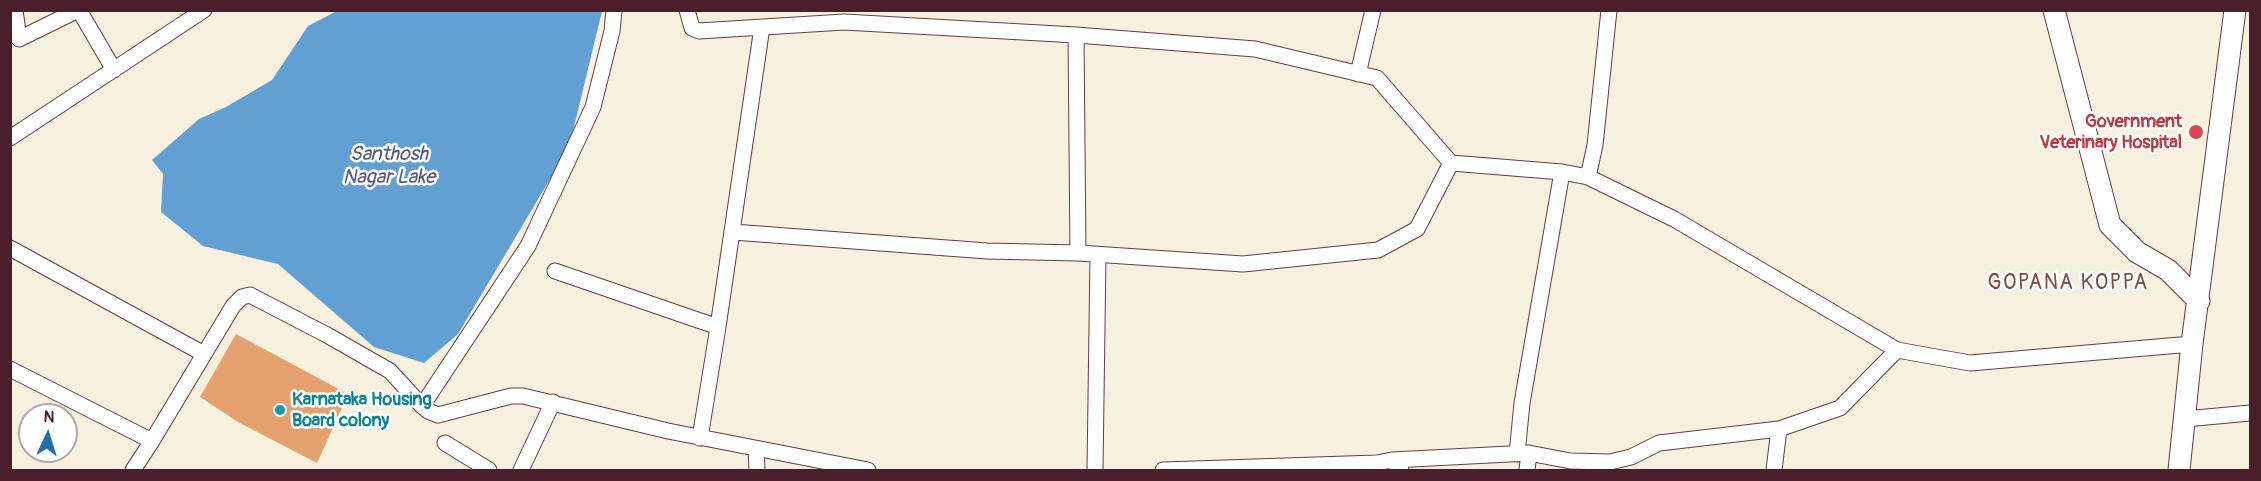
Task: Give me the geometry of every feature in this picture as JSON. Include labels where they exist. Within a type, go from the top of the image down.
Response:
[{"type":"main road","points":[[2054,10],[2110,225],[2137,252],[2168,270],[2199,301]]},
{"type":"main road","points":[[2179,471],[2192,344],[2235,10]]},
{"type":"street","points":[[15,10],[19,39],[79,10],[114,70]]},
{"type":"street","points":[[10,138],[204,10]]},
{"type":"street","points":[[422,406],[528,246],[593,106],[612,31],[614,10]]},
{"type":"street","points":[[687,10],[692,28],[699,31],[844,22],[1076,35],[1255,49],[1377,78],[1451,163],[1562,172],[1588,177],[1674,219],[1897,350],[1970,363],[2192,344]]},
{"type":"street","points":[[1358,74],[1373,10]]},
{"type":"street","points":[[1588,177],[1595,145],[1609,10]]},
{"type":"street","points":[[700,438],[733,232],[762,27]]},
{"type":"street","points":[[1076,35],[1078,253]]},
{"type":"street","points":[[733,232],[987,251],[1078,253],[1243,264],[1378,250],[1417,229],[1451,163]]},
{"type":"street","points":[[1527,471],[1523,453],[1522,403],[1562,172]]},
{"type":"street","points":[[10,248],[204,354]]},
{"type":"street","points":[[1095,471],[1098,255]]},
{"type":"street","points":[[555,271],[718,327]]},
{"type":"street","points":[[138,469],[152,441],[233,306],[242,297],[250,295],[390,371],[422,406],[438,415],[511,396],[553,402],[700,438],[868,471]]},
{"type":"street","points":[[1163,471],[1396,465],[1523,453],[1570,461],[1610,462],[1631,457],[1659,443],[1779,429],[1840,408],[1897,350]]},
{"type":"street","points":[[10,369],[152,441]]},
{"type":"street","points":[[521,471],[553,402]]},
{"type":"street","points":[[2185,419],[2250,413]]},
{"type":"street","points":[[1774,471],[1779,429]]},
{"type":"street","points":[[445,443],[489,471]]},
{"type":"street","points":[[756,449],[757,471]]},
{"type":"water","name":"Santhosh Nagar Lake","points":[[337,11],[602,11],[574,127],[559,164],[458,334],[424,363],[374,347],[278,264],[203,246],[161,212],[163,174],[152,160],[199,119],[226,107],[272,80],[308,26]]},
{"type":"building","name":"Karnataka Housing Board colony","points":[[236,334],[348,394],[317,463],[238,422],[200,397]]},
{"type":"place","name":"Government Veterinary Hospital","points":[[2196,132]]},
{"type":"place","name":"Karnataka Housing Board colony","points":[[280,410]]},
{"type":"district","name":"GOPANA KOPPA","points":[[2068,284]]}]
